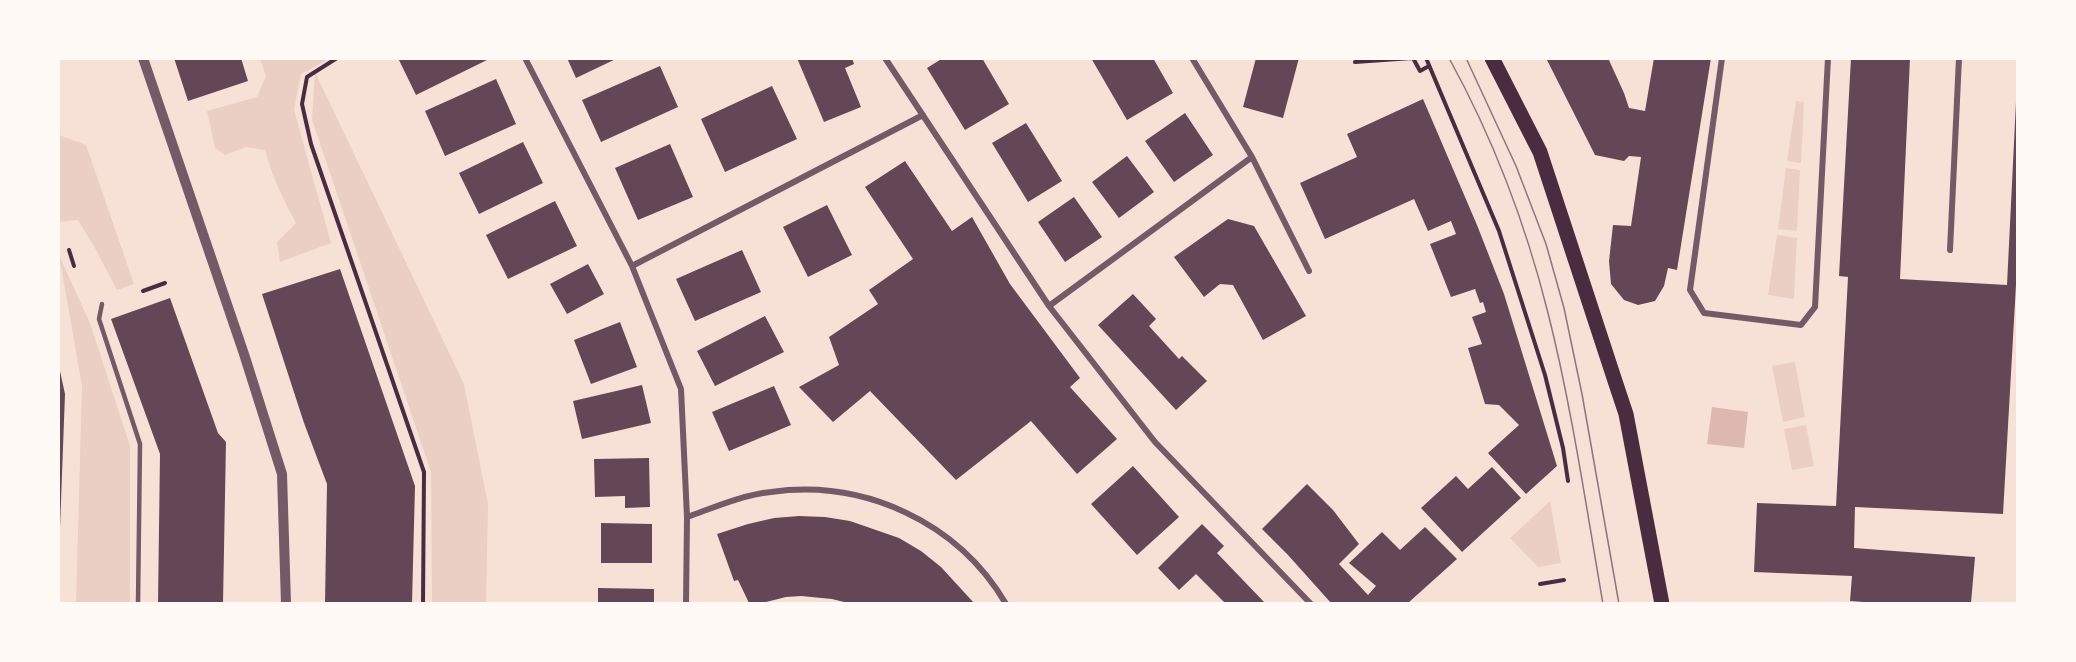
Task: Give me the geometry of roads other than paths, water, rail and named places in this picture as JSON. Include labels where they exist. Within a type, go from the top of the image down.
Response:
[{"type":"main road","points":[[1492,58],[1540,152],[1622,403],[1662,603]]},
{"type":"street","points":[[142,58],[244,354],[282,474],[286,603]]},
{"type":"street","points":[[525,58],[632,266],[681,389],[687,517],[686,603]]},
{"type":"street","points":[[885,58],[1049,306],[1155,442],[1311,603]]},
{"type":"street","points":[[1192,58],[1252,156],[1309,271]]},
{"type":"street","points":[[1722,58],[1690,290],[1704,313],[1801,325],[1815,307],[1828,58]]},
{"type":"street","points":[[1950,250],[1959,58]]},
{"type":"street","points":[[632,266],[923,116]]},
{"type":"street","points":[[1049,306],[1252,156]]},
{"type":"street","points":[[687,517],[741,498],[770,492],[798,489],[827,490],[856,495],[911,514],[936,529],[960,547],[980,568],[1006,603]]},
{"type":"lane","points":[[102,304],[99,319],[140,444],[138,603]]},
{"type":"tram line","points":[[1449,58],[1480,119],[1507,182],[1539,280],[1557,349],[1603,604]]},
{"type":"tram line","points":[[1466,58],[1516,166],[1546,244],[1564,308],[1582,394],[1619,604]]}]
